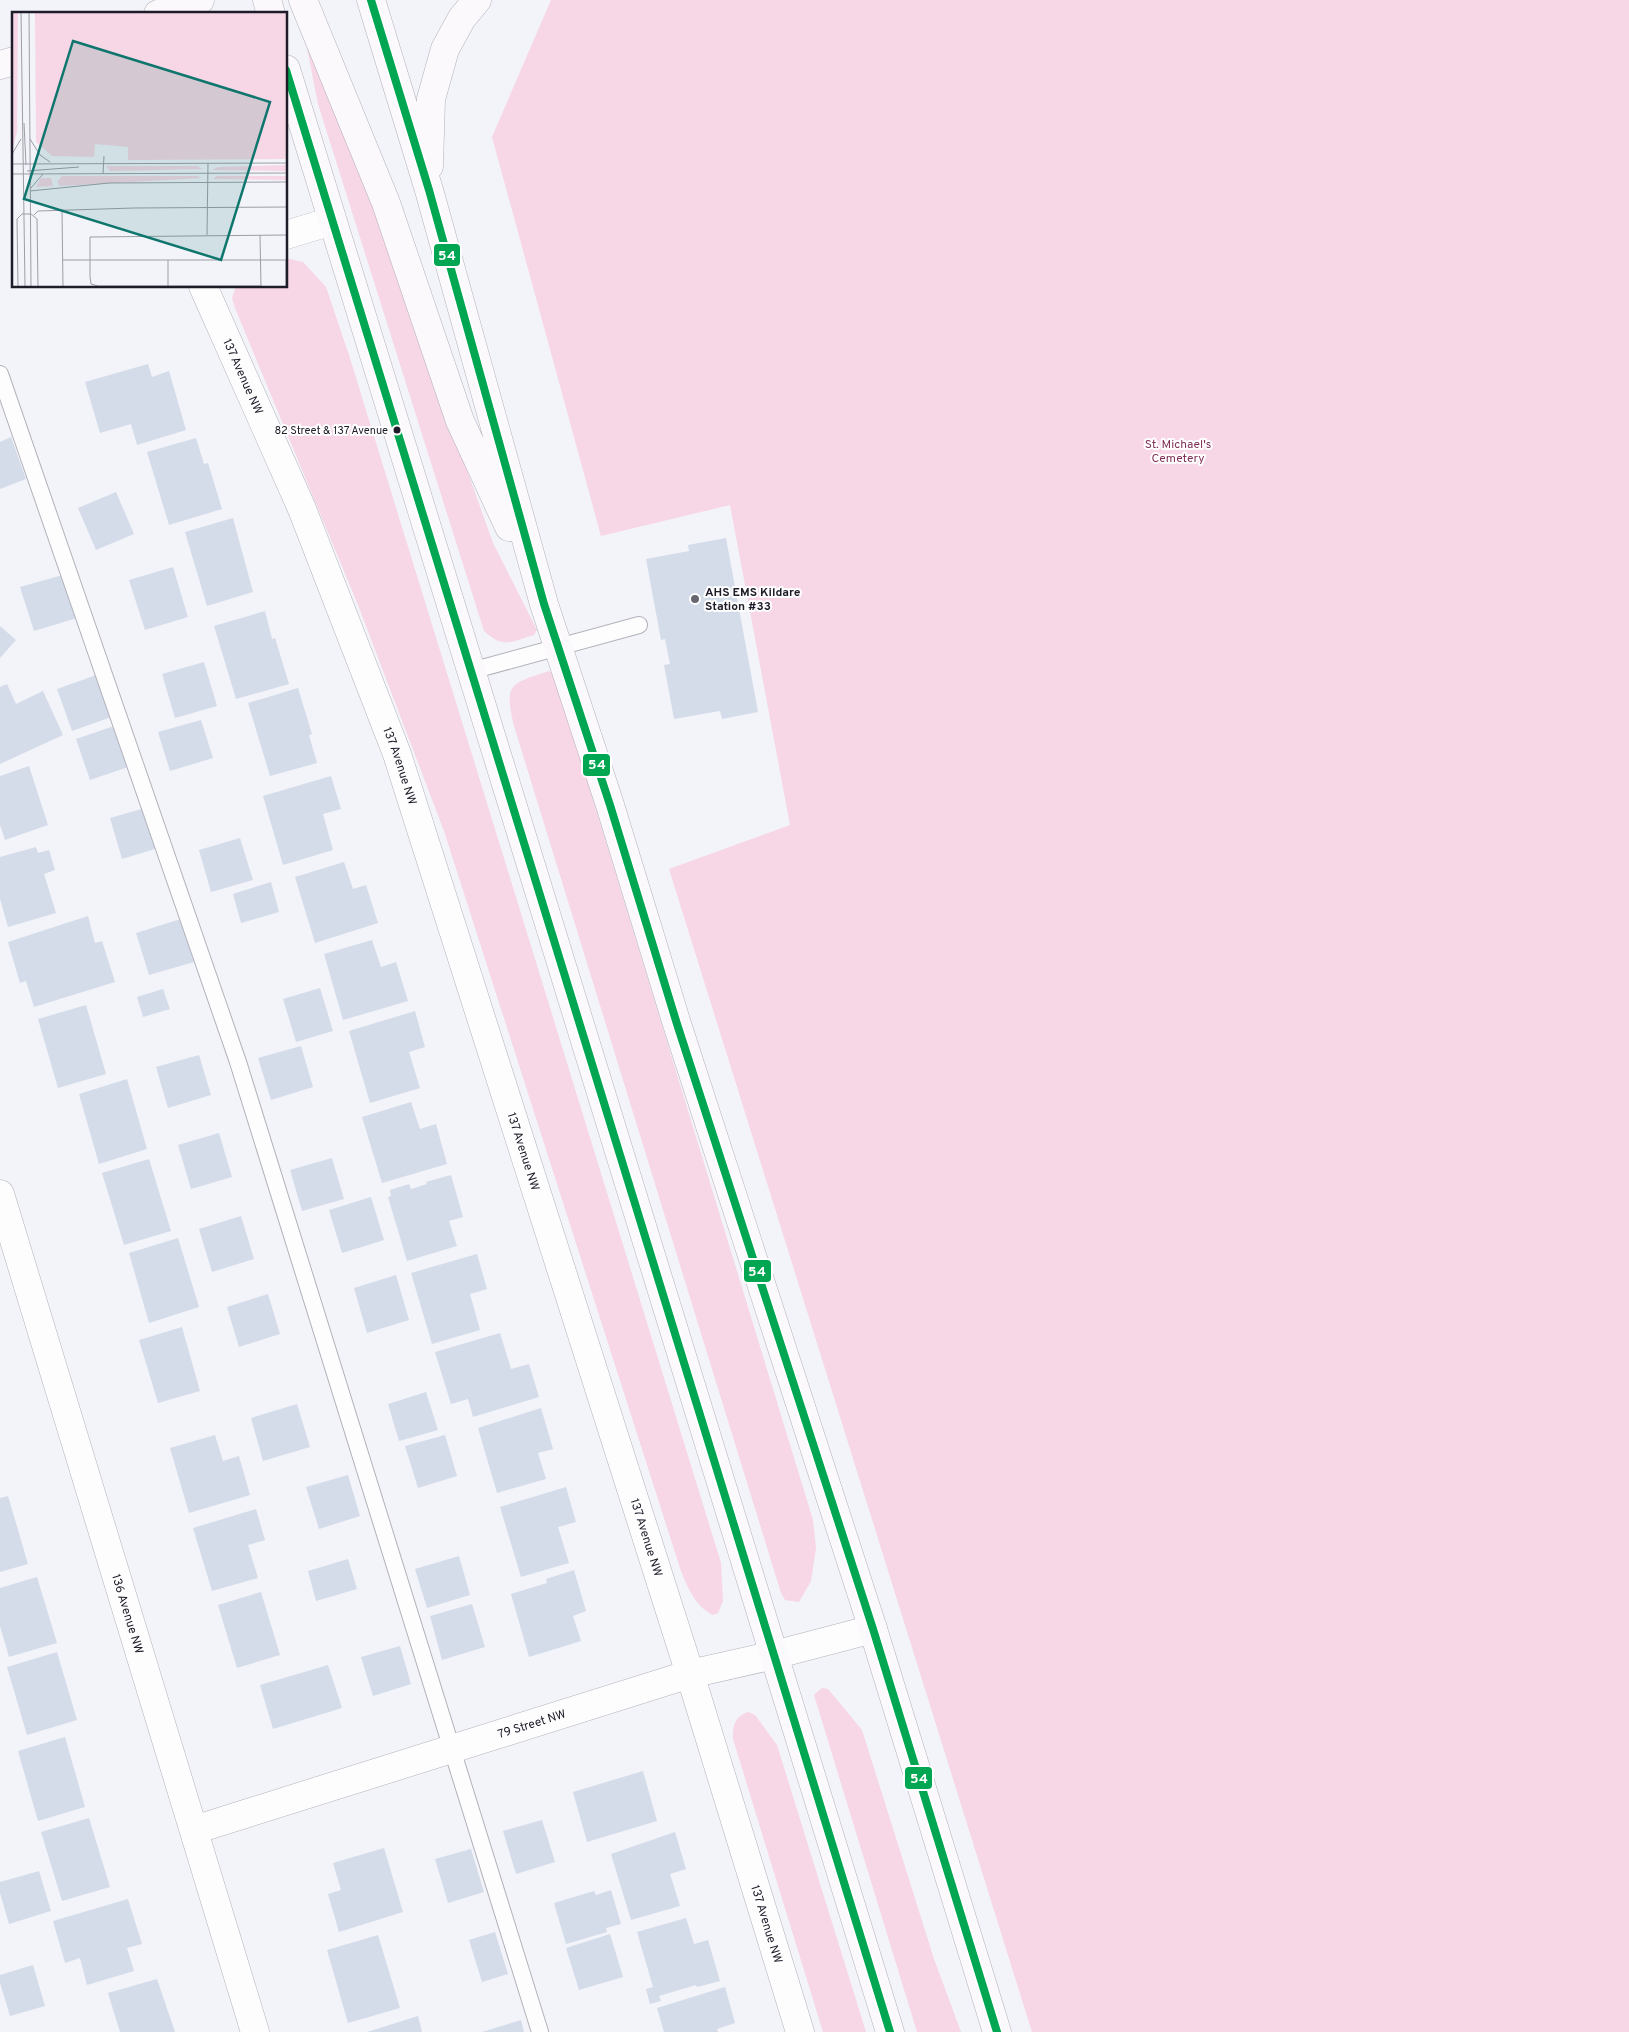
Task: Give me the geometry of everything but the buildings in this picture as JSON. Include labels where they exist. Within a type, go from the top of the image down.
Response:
[{"type":"main road","points":[[164,12],[200,0]]},
{"type":"main road","points":[[302,0],[386,203],[460,421],[544,604]]},
{"type":"main road","points":[[371,0],[429,190],[544,604],[610,805],[677,1024],[873,1628],[997,2032]]},
{"type":"main road","points":[[429,190],[430,99],[445,49],[462,18],[477,0]]},
{"type":"main road","points":[[288,81],[291,98],[332,221],[890,2032]]},
{"type":"street","points":[[288,234],[332,221]]},
{"type":"street","name":"137 Avenue NW","points":[[204,288],[302,509],[397,754],[690,1674],[800,2032]]},
{"type":"street","name":"136 Avenue NW","points":[[0,1194],[256,2032]]},
{"type":"street","name":"79 Street NW","points":[[194,1830],[690,1674],[774,1655],[873,1628]]},
{"type":"lane","points":[[1,381],[238,1062],[540,2032]]},
{"type":"lane","points":[[471,671],[638,625]]},
{"type":"green space","name":"St. Michael's Cemetery","points":[[551,0],[1629,0],[1629,2032],[1032,2032],[669,869],[790,825],[730,505],[601,536],[492,137]]},
{"type":"green space","points":[[315,45],[493,543],[537,630],[534,635],[513,642],[502,642],[484,631],[318,104],[307,48]]},
{"type":"green space","points":[[288,258],[303,262],[326,287],[349,355],[721,1563],[723,1601],[718,1613],[713,1615],[697,1602],[689,1590],[681,1571],[444,831],[358,605],[232,298],[235,288],[288,288]]},
{"type":"green space","points":[[549,671],[555,675],[813,1520],[816,1548],[811,1581],[799,1602],[785,1600],[781,1593],[514,726],[510,701],[510,693],[513,687],[526,679]]},
{"type":"green space","points":[[822,1688],[828,1689],[862,1730],[934,1959],[961,2032],[917,2032],[814,1695]]},
{"type":"green space","points":[[748,1712],[755,1715],[777,1745],[866,2032],[823,2032],[733,1739],[735,1722],[740,1716]]},
{"type":"transit line","name":"54","points":[[371,0],[429,190],[544,604],[610,805],[677,1024],[873,1629],[997,2032]]},
{"type":"transit line","name":"54","points":[[288,76],[890,2032]]},
{"type":"place","name":"82 Street & 137 Avenue","points":[[397,430]]},
{"type":"place","name":"AHS EMS Kildare Station #33","points":[[695,599]]}]
